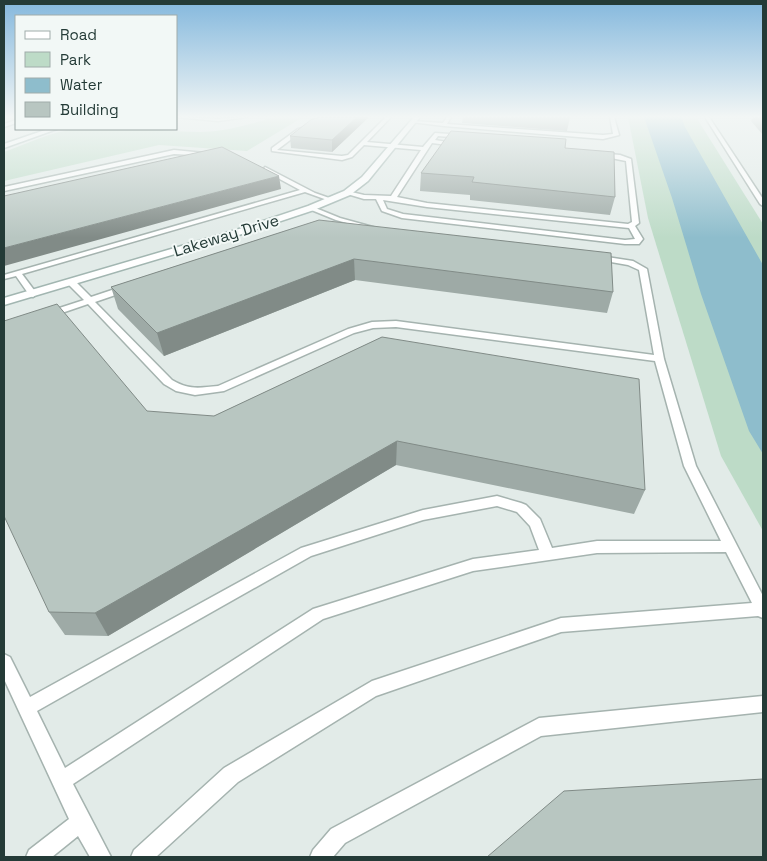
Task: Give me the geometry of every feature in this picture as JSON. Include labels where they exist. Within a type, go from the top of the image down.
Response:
[{"type":"street","name":"Lakeway Drive","points":[[4,302],[240,232],[311,208],[347,193],[365,179],[384,157]]},
{"type":"lane","points":[[4,189],[150,157]]},
{"type":"lane","points":[[393,198],[419,157]]},
{"type":"lane","points":[[347,193],[379,198],[393,198],[427,205],[614,225],[631,225],[636,223],[629,160],[621,157]]},
{"type":"lane","points":[[733,157],[763,204]]},
{"type":"lane","points":[[256,164],[307,190],[332,200]]},
{"type":"lane","points":[[4,277],[307,190]]},
{"type":"lane","points":[[379,198],[384,210],[402,216],[636,242],[640,239],[631,225]]},
{"type":"lane","points":[[311,208],[333,221],[386,231]]},
{"type":"lane","points":[[140,857],[231,775],[372,689],[561,625],[763,610],[690,466],[659,359],[643,269],[614,260],[584,256]]},
{"type":"lane","points":[[18,274],[33,294]]},
{"type":"lane","points":[[71,282],[168,382],[180,389],[195,392],[220,389],[351,331],[372,325],[396,324],[659,359]]},
{"type":"lane","points":[[38,318],[135,286]]},
{"type":"lane","points":[[26,708],[306,552],[423,515],[497,501],[521,508],[535,523],[548,554]]},
{"type":"lane","points":[[61,781],[318,614],[473,564],[597,547],[730,546]]},
{"type":"lane","points":[[4,662],[80,822],[101,857]]},
{"type":"lane","points":[[320,857],[338,836],[539,727],[763,704]]},
{"type":"lane","points":[[36,857],[80,822]]},
{"type":"green space","points":[[4,157],[107,157],[4,181]]},
{"type":"green space","points":[[636,157],[721,157],[763,224],[763,531],[721,456],[648,218]]},
{"type":"water","points":[[658,157],[702,157],[763,265],[763,454],[749,431],[701,294]]},
{"type":"building","points":[[177,157],[242,157],[279,176],[4,248],[4,196]]},
{"type":"building","points":[[432,157],[614,157],[615,197],[472,182],[474,177],[421,173]]},
{"type":"building","points":[[319,220],[611,253],[613,292],[354,259],[157,333],[111,287]]},
{"type":"building","points":[[57,304],[147,411],[214,416],[382,337],[639,379],[645,490],[397,441],[95,613],[49,612],[4,516],[4,321]]},
{"type":"building","points":[[763,779],[763,857],[487,857],[564,791]]}]
